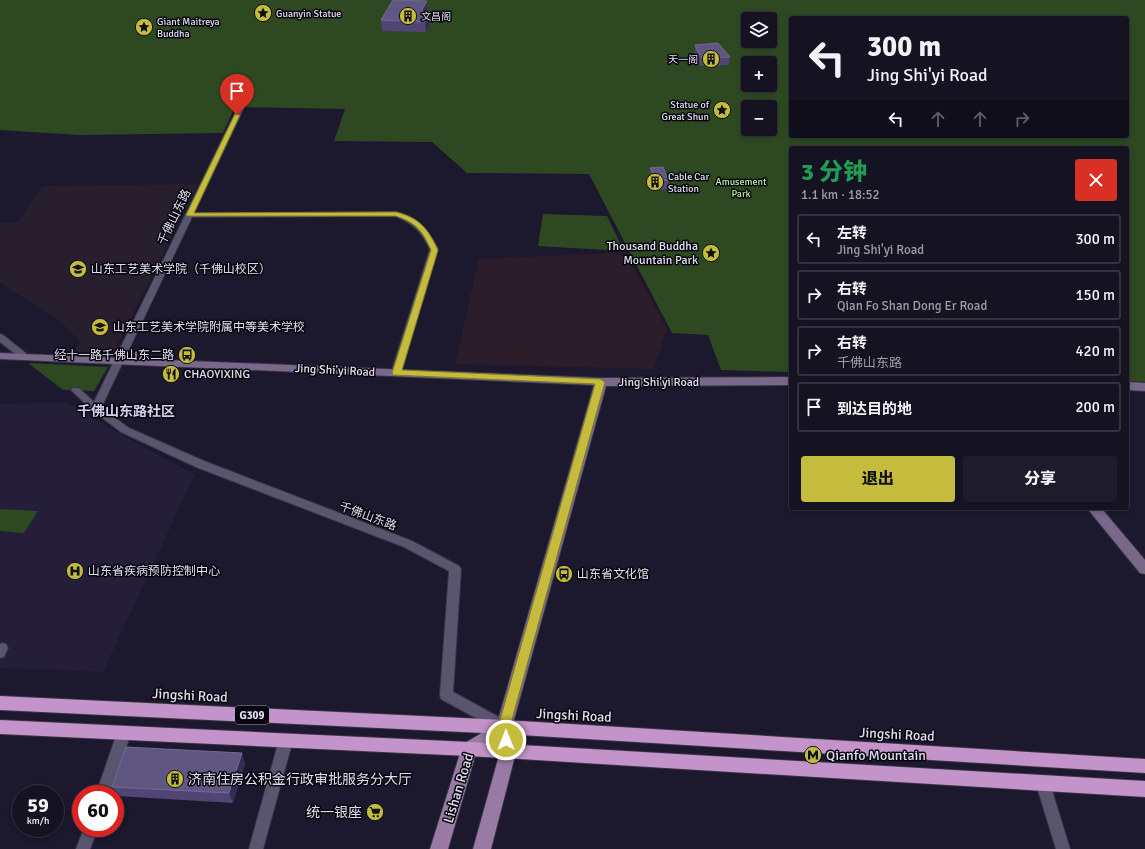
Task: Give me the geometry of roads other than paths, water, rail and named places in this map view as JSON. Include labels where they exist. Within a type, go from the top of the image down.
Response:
[{"type":"highway","name":"Jingshi Road","points":[[0,703],[504,727],[1145,766]]},
{"type":"highway","name":"G309","points":[[0,727],[469,749],[1145,789]]},
{"type":"main road","name":"Lishan Road","points":[[439,849],[469,749],[504,727]]},
{"type":"main road","points":[[482,849],[508,752],[504,727]]},
{"type":"street","name":"千佛山东路","points":[[96,409],[244,101]]},
{"type":"street","points":[[190,215],[396,214],[413,220],[426,234],[434,250],[396,373]]},
{"type":"street","points":[[0,337],[25,357]]},
{"type":"street","name":"Jing Shi'yi Road","points":[[0,356],[600,382],[789,381]]},
{"type":"street","points":[[504,727],[600,382]]},
{"type":"street","points":[[1129,386],[1145,387]]},
{"type":"street","name":"千佛山东路","points":[[76,390],[96,409],[125,430],[200,464],[408,544],[455,569],[446,695],[504,727]]},
{"type":"street","points":[[1096,510],[1145,568]]},
{"type":"street","points":[[106,785],[124,733]]},
{"type":"street","points":[[256,849],[286,740]]},
{"type":"street","points":[[1043,784],[1063,849]]},
{"type":"street","points":[[84,849],[88,837]]},
{"type":"place","name":"Guanyin Statue","points":[[263,13]]},
{"type":"place","name":"文昌阁","points":[[408,16]]},
{"type":"place","name":"Giant Maitreya Buddha","points":[[144,27]]},
{"type":"place","name":"天一阁","points":[[711,59]]},
{"type":"place","name":"Statue of Great Shun","points":[[722,110]]},
{"type":"place","name":"Cable Car Station","points":[[655,182]]},
{"type":"place","name":"Thousand Buddha Mountain Park","points":[[711,253]]},
{"type":"place","name":"山东工艺美术学院（千佛山校区）","points":[[78,269]]},
{"type":"place","name":"山东工艺美术学院附属中等美术学校","points":[[100,327]]},
{"type":"place","name":"经十一路千佛山东二路","points":[[187,355]]},
{"type":"place","name":"CHAOYIXING","points":[[171,374]]},
{"type":"place","name":"山东省疾病预防控制中心","points":[[75,571]]},
{"type":"place","name":"山东省文化馆","points":[[564,574]]},
{"type":"place","name":"Qianfo Mountain","points":[[813,755]]},
{"type":"place","name":"济南住房公积金行政审批服务分大厅","points":[[175,779]]},
{"type":"place","name":"统一银座","points":[[375,812]]},
{"type":"district","name":"千佛山东路社区","points":[[126,411]]},
{"type":"park label","name":"Amusement Park","points":[[741,186]]}]
